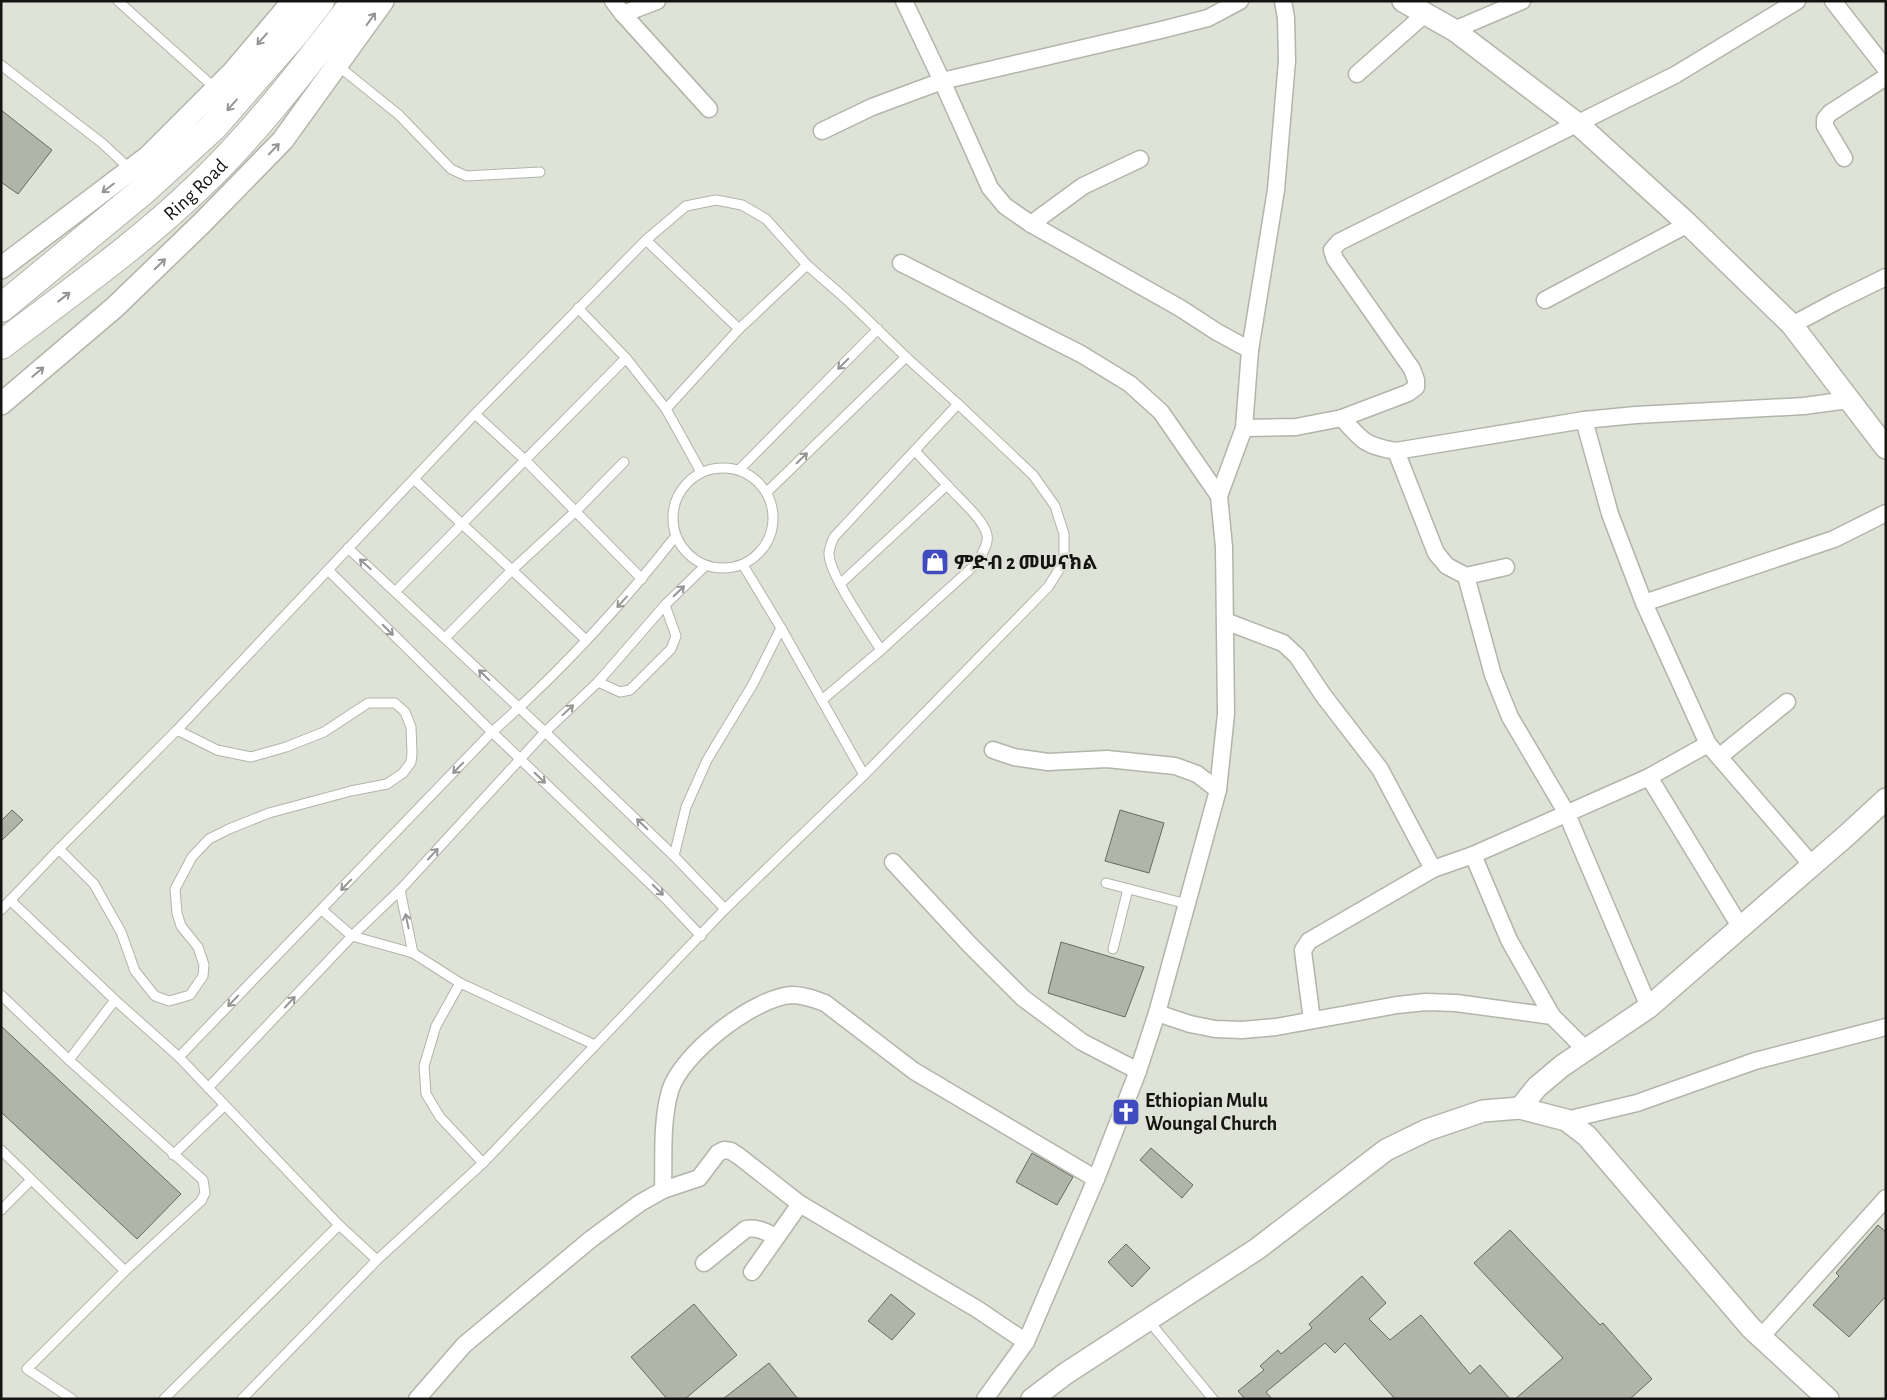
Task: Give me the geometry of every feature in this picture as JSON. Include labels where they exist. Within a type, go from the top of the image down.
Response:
[{"type":"highway","name":"Ring Road","points":[[1,308],[144,190],[213,127],[296,32],[320,1]]},
{"type":"highway","name":"Ring Road","points":[[1,345],[160,222],[200,186],[274,107],[356,1]]},
{"type":"highway","points":[[1,290],[39,264],[75,247]]},
{"type":"highway","points":[[1,351],[25,327]]},
{"type":"street","points":[[1,268],[148,156],[216,89],[293,1]]},
{"type":"street","points":[[1,404],[115,308],[284,140],[383,1]]},
{"type":"street","points":[[618,8],[657,1]]},
{"type":"street","points":[[904,1],[990,188],[1005,206],[1030,224],[1180,308],[1250,350]]},
{"type":"street","points":[[822,131],[872,108],[942,81],[1208,18],[1240,1]]},
{"type":"street","points":[[985,1399],[1026,1342],[1096,1179],[1138,1071],[1157,1012],[1218,790],[1226,714],[1224,547],[1219,496],[1244,428],[1250,350],[1276,190],[1287,61],[1286,18],[1283,1]]},
{"type":"street","points":[[1403,1],[1454,30],[1578,124],[1688,224],[1792,325],[1886,448]]},
{"type":"street","points":[[1454,30],[1522,1]]},
{"type":"street","points":[[1833,1],[1886,70]]},
{"type":"street","points":[[1244,428],[1296,427],[1342,418],[1408,393],[1416,388],[1416,380],[1412,369],[1335,259],[1332,250],[1339,242],[1675,75],[1790,3]]},
{"type":"street","points":[[618,8],[709,109]]},
{"type":"street","points":[[1357,74],[1425,14]]},
{"type":"street","points":[[1844,158],[1825,126],[1824,119],[1830,113],[1886,77]]},
{"type":"street","points":[[1030,224],[1083,186],[1140,159]]},
{"type":"street","points":[[1544,300],[1688,224]]},
{"type":"street","points":[[901,263],[1081,354],[1130,384],[1160,412],[1219,496]]},
{"type":"street","points":[[1792,325],[1886,277]]},
{"type":"street","points":[[1342,418],[1360,439],[1374,447],[1396,451],[1584,420],[1804,406],[1848,400]]},
{"type":"street","points":[[1584,420],[1610,514],[1644,603],[1708,744],[1812,865]]},
{"type":"street","points":[[1396,451],[1436,553],[1448,566],[1466,576],[1506,567]]},
{"type":"street","points":[[1644,603],[1834,539],[1886,513]]},
{"type":"street","points":[[1466,576],[1493,675],[1510,717],[1566,812],[1649,1007]]},
{"type":"street","points":[[1225,621],[1282,643],[1297,656],[1323,695],[1380,769],[1433,869]]},
{"type":"street","points":[[1719,757],[1787,702]]},
{"type":"street","points":[[1312,1020],[1303,950],[1309,941],[1433,869],[1472,855],[1649,777],[1708,744]]},
{"type":"street","points":[[993,750],[1014,757],[1048,762],[1107,759],[1175,766],[1197,774],[1218,790]]},
{"type":"street","points":[[1649,777],[1741,928]]},
{"type":"street","points":[[1520,1108],[1537,1087],[1562,1066],[1649,1007],[1886,799]]},
{"type":"street","points":[[1472,855],[1509,940],[1552,1016],[1586,1050]]},
{"type":"street","points":[[893,862],[970,946],[1023,998],[1082,1042],[1138,1071]]},
{"type":"street","points":[[663,1190],[664,1119],[670,1090],[681,1068],[706,1042],[737,1018],[765,1003],[790,995],[808,996],[825,1003],[914,1071],[1096,1179]]},
{"type":"street","points":[[1157,1012],[1190,1024],[1215,1029],[1242,1030],[1276,1028],[1312,1020],[1426,1002],[1456,1003],[1552,1016]]},
{"type":"street","points":[[1566,1120],[1637,1103],[1755,1061],[1886,1028]]},
{"type":"street","points":[[1032,1399],[1065,1374],[1257,1250],[1386,1150],[1428,1130],[1483,1111],[1520,1108],[1566,1120],[1586,1136],[1751,1328],[1828,1399]]},
{"type":"street","points":[[417,1399],[464,1345],[591,1239],[640,1203],[663,1190],[699,1178],[718,1153],[724,1150],[736,1154],[800,1204],[968,1304],[1026,1342]]},
{"type":"street","points":[[1761,1337],[1886,1198]]},
{"type":"street","points":[[752,1272],[800,1204]]},
{"type":"street","points":[[704,1263],[746,1229],[762,1229],[776,1237]]},
{"type":"lane","points":[[118,1],[216,89]]},
{"type":"lane","points":[[337,65],[399,115],[451,170],[466,176],[540,172]]},
{"type":"lane","points":[[1,66],[102,143],[131,170]]},
{"type":"lane","points":[[1,910],[177,730],[475,414],[578,308],[646,240],[686,206],[716,200],[742,204],[766,219],[807,265],[1033,475],[1056,506],[1064,534],[1064,562],[1048,587],[864,775],[725,908],[701,936],[483,1164],[377,1260],[242,1399]]},
{"type":"lane","points":[[646,240],[740,329]]},
{"type":"lane","points":[[666,409],[740,329],[807,265]]},
{"type":"lane","points":[[578,308],[626,358],[666,409],[701,472]]},
{"type":"lane","points":[[739,470],[878,329]]},
{"type":"lane","points":[[396,592],[626,358]]},
{"type":"lane","points":[[767,492],[906,358]]},
{"type":"lane","points":[[881,650],[840,584],[829,553],[834,537],[958,404]]},
{"type":"lane","points":[[475,414],[525,460],[642,579]]},
{"type":"lane","points":[[822,700],[881,650],[976,564],[986,547],[988,536],[981,522],[915,451]]},
{"type":"lane","points":[[445,638],[512,570],[576,511],[624,462]]},
{"type":"lane","points":[[720,467],[739,470],[755,478],[767,492],[773,508],[774,526],[768,542],[757,556],[743,565],[724,569],[705,566],[688,555],[675,538],[672,519],[675,500],[685,484],[701,472],[720,467]]},
{"type":"lane","points":[[414,479],[586,640]]},
{"type":"lane","points":[[840,584],[947,486]]},
{"type":"lane","points":[[178,1057],[492,732],[519,709],[586,640],[642,579],[675,538]]},
{"type":"lane","points":[[348,548],[545,732],[674,856],[725,908]]},
{"type":"lane","points":[[743,565],[864,775]]},
{"type":"lane","points":[[208,1088],[352,936],[400,890],[545,732],[598,682],[665,605],[705,566]]},
{"type":"lane","points":[[329,571],[492,732],[665,898],[701,936]]},
{"type":"lane","points":[[598,682],[620,692],[630,690],[671,649],[676,636],[665,605]]},
{"type":"lane","points":[[674,856],[686,807],[707,760],[753,684],[781,628]]},
{"type":"lane","points":[[59,849],[94,884],[121,932],[134,971],[155,996],[169,1001],[190,995],[204,976],[204,964],[198,947],[181,926],[177,913],[175,889],[192,857],[209,839],[269,813],[351,791],[387,784],[403,773],[411,762],[411,727],[405,712],[395,703],[368,703],[324,732],[286,748],[251,757],[217,750],[177,730]]},
{"type":"lane","points":[[1106,884],[1187,904]]},
{"type":"lane","points":[[1113,949],[1128,889]]},
{"type":"lane","points":[[400,890],[414,953]]},
{"type":"lane","points":[[10,900],[114,1000],[178,1057],[339,1225],[377,1260]]},
{"type":"lane","points":[[322,910],[352,936],[414,953],[460,983],[595,1045]]},
{"type":"lane","points":[[460,983],[436,1026],[424,1066],[426,1094],[440,1117],[483,1164]]},
{"type":"lane","points":[[1,995],[202,1180],[205,1193],[201,1201],[125,1272],[27,1369],[72,1399]]},
{"type":"lane","points":[[70,1060],[114,1000]]},
{"type":"lane","points":[[173,1155],[224,1106]]},
{"type":"lane","points":[[1,1150],[125,1272]]},
{"type":"lane","points":[[1,1210],[31,1180]]},
{"type":"lane","points":[[164,1399],[339,1225]]},
{"type":"lane","points":[[1148,1320],[1213,1399]]},
{"type":"building","points":[[1,110],[52,150],[18,194],[1,182]]},
{"type":"building","points":[[12,810],[23,820],[1,841],[1,821]]},
{"type":"building","points":[[1120,810],[1164,823],[1149,873],[1105,861]]},
{"type":"building","points":[[1061,942],[1144,967],[1125,1017],[1048,993]]},
{"type":"building","points":[[1,1026],[181,1194],[137,1239],[1,1112]]},
{"type":"building","points":[[1151,1148],[1193,1185],[1182,1198],[1140,1160]]},
{"type":"building","points":[[1032,1153],[1073,1177],[1057,1205],[1016,1182]]},
{"type":"building","points":[[1878,1225],[1886,1232],[1886,1296],[1849,1337],[1813,1305],[1839,1276],[1836,1273]]},
{"type":"building","points":[[1510,1230],[1600,1325],[1603,1323],[1652,1379],[1630,1399],[1515,1399],[1563,1358],[1474,1263]]},
{"type":"building","points":[[1126,1244],[1150,1268],[1132,1287],[1108,1262]]},
{"type":"building","points":[[1362,1276],[1386,1303],[1369,1319],[1390,1340],[1421,1315],[1470,1374],[1480,1365],[1510,1399],[1395,1399],[1345,1343],[1335,1353],[1325,1343],[1266,1392],[1272,1399],[1245,1399],[1238,1391],[1264,1370],[1260,1366],[1278,1350],[1281,1354],[1312,1328],[1309,1324]]},
{"type":"building","points":[[891,1294],[915,1314],[892,1340],[868,1321]]},
{"type":"building","points":[[694,1304],[737,1355],[685,1399],[667,1399],[631,1357]]},
{"type":"building","points":[[769,1363],[798,1399],[723,1399]]},
{"type":"place","name":"ምድብ 2 መሠናክል","points":[[935,562]]},
{"type":"place","name":"Ethiopian Mulu Woungal Church","points":[[1126,1112]]}]
